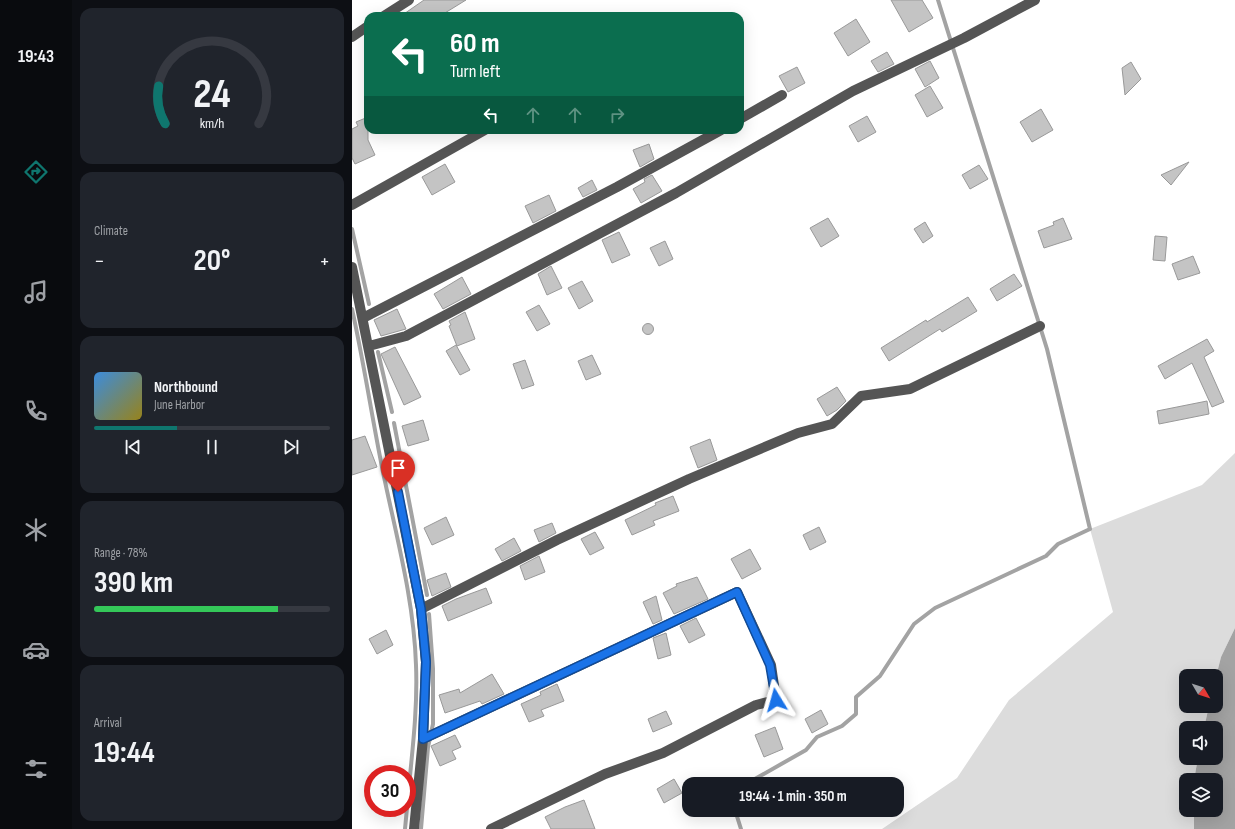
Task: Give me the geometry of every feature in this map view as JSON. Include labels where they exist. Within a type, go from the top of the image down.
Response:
[{"type":"street","points":[[390,12],[408,0]]},
{"type":"street","points":[[369,346],[406,336],[676,193],[853,91],[964,38],[1036,0]]},
{"type":"street","points":[[352,37],[364,29]]},
{"type":"street","points":[[744,117],[782,95]]},
{"type":"street","points":[[352,205],[478,134]]},
{"type":"street","points":[[363,318],[617,187],[714,134]]},
{"type":"street","points":[[352,267],[421,609],[426,662],[423,739],[414,829]]},
{"type":"street","points":[[421,609],[557,540],[689,479],[798,433],[832,424],[861,396],[910,389],[1040,326]]},
{"type":"street","points":[[423,739],[737,592],[770,665],[776,700],[756,705],[663,753],[605,774],[491,829]]},
{"type":"shaded area","points":[[1235,453],[1235,628],[1221,657],[1218,669],[1179,669],[1179,713],[1207,713],[1206,721],[1179,721],[1179,765],[1197,765],[1195,773],[1179,773],[1179,817],[1194,817],[1194,829],[882,829],[900,817],[904,817],[904,814],[957,778],[1009,700],[1113,612],[1090,529],[1202,485]]},
{"type":"shaded area","points":[[1235,628],[1235,829],[1194,829],[1194,817],[1223,817],[1223,773],[1195,773],[1197,765],[1223,765],[1223,721],[1206,721],[1207,713],[1223,713],[1223,669],[1218,669],[1221,657]]},
{"type":"building","points":[[424,0],[466,0],[446,12],[407,12]]},
{"type":"building","points":[[891,0],[922,0],[933,18],[909,32]]},
{"type":"building","points":[[856,19],[870,42],[848,56],[834,33]]},
{"type":"building","points":[[887,52],[894,64],[878,72],[871,61]]},
{"type":"building","points":[[930,61],[939,78],[925,87],[915,69]]},
{"type":"building","points":[[1131,62],[1141,79],[1125,95],[1122,68]]},
{"type":"building","points":[[797,67],[805,83],[788,92],[779,76]]},
{"type":"building","points":[[930,86],[943,108],[927,117],[915,95]]},
{"type":"building","points":[[1041,109],[1053,130],[1032,142],[1020,122]]},
{"type":"building","points":[[867,116],[876,132],[858,142],[849,126]]},
{"type":"building","points":[[364,119],[364,134],[368,134],[368,140],[375,155],[355,164],[352,158],[352,129],[358,126],[356,122]]},
{"type":"building","points":[[649,144],[654,159],[640,167],[633,150]]},
{"type":"building","points":[[1189,162],[1171,185],[1161,175]]},
{"type":"building","points":[[445,164],[455,182],[432,195],[422,177]]},
{"type":"building","points":[[979,165],[988,179],[970,189],[962,175]]},
{"type":"building","points":[[652,175],[662,191],[641,203],[633,189],[645,182],[644,179]]},
{"type":"building","points":[[592,180],[597,190],[583,197],[578,188]]},
{"type":"building","points":[[549,195],[556,211],[533,223],[525,206]]},
{"type":"building","points":[[828,218],[839,236],[821,247],[810,228]]},
{"type":"building","points":[[1063,218],[1072,239],[1044,248],[1038,231],[1054,225],[1053,222]]},
{"type":"building","points":[[925,222],[933,236],[923,243],[914,229]]},
{"type":"building","points":[[619,232],[630,255],[612,263],[602,240]]},
{"type":"building","points":[[1155,236],[1167,237],[1165,261],[1153,260]]},
{"type":"building","points":[[665,241],[673,259],[659,266],[650,248]]},
{"type":"building","points":[[1193,256],[1200,273],[1178,280],[1172,264]]},
{"type":"building","points":[[551,266],[562,288],[547,295],[538,274]]},
{"type":"building","points":[[1014,274],[1022,286],[997,301],[990,289]]},
{"type":"building","points":[[462,277],[471,294],[443,309],[434,294]]},
{"type":"building","points":[[582,281],[593,301],[579,309],[568,288]]},
{"type":"building","points":[[968,297],[977,311],[942,332],[940,329],[889,361],[881,348],[926,320],[927,322]]},
{"type":"building","points":[[539,305],[550,324],[537,331],[526,312]]},
{"type":"building","points":[[397,309],[406,329],[381,336],[374,320]]},
{"type":"building","points":[[465,312],[475,339],[457,346],[449,326],[451,325],[449,321]]},
{"type":"building","points":[[646,324],[650,324],[652,325],[652,333],[646,334],[643,331],[643,327]]},
{"type":"building","points":[[1207,339],[1214,351],[1204,357],[1224,402],[1212,407],[1192,363],[1165,379],[1158,366]]},
{"type":"building","points":[[456,345],[470,370],[460,375],[446,351]]},
{"type":"building","points":[[395,347],[421,397],[404,405],[381,354]]},
{"type":"building","points":[[592,355],[601,374],[586,380],[578,361]]},
{"type":"building","points":[[525,360],[534,385],[522,389],[513,364]]},
{"type":"building","points":[[837,387],[846,401],[837,410],[827,416],[817,399]]},
{"type":"building","points":[[1207,401],[1209,414],[1159,424],[1157,411]]},
{"type":"building","points":[[423,420],[429,440],[408,446],[402,426]]},
{"type":"building","points":[[365,436],[377,467],[352,475],[352,440]]},
{"type":"building","points":[[710,439],[717,460],[698,468],[690,447]]},
{"type":"building","points":[[673,496],[679,511],[653,521],[655,525],[632,535],[625,520],[656,505],[655,503]]},
{"type":"building","points":[[446,517],[454,535],[432,545],[424,528]]},
{"type":"building","points":[[552,523],[556,533],[539,542],[534,530]]},
{"type":"building","points":[[819,527],[826,542],[810,550],[803,535]]},
{"type":"building","points":[[595,532],[604,548],[590,555],[581,539]]},
{"type":"building","points":[[514,538],[521,551],[502,561],[495,549]]},
{"type":"building","points":[[750,549],[761,569],[742,579],[731,559]]},
{"type":"building","points":[[539,556],[545,572],[525,580],[520,566]]},
{"type":"building","points":[[446,573],[451,587],[432,596],[427,580]]},
{"type":"building","points":[[697,577],[708,599],[674,614],[663,593],[677,586],[676,584]]},
{"type":"building","points":[[486,588],[492,603],[448,621],[442,606]]},
{"type":"building","points":[[656,596],[662,620],[653,624],[643,602]]},
{"type":"building","points":[[696,618],[705,635],[689,643],[680,626]]},
{"type":"building","points":[[386,630],[393,645],[377,654],[369,639]]},
{"type":"building","points":[[666,633],[671,655],[658,659],[653,638]]},
{"type":"building","points":[[492,674],[504,694],[482,704],[480,701],[445,713],[439,695],[459,689],[460,693]]},
{"type":"building","points":[[557,684],[564,701],[541,710],[544,716],[529,722],[521,704],[541,695],[540,692]]},
{"type":"building","points":[[821,710],[828,724],[812,733],[805,719]]},
{"type":"building","points":[[666,711],[672,724],[653,732],[648,719]]},
{"type":"building","points":[[775,727],[783,749],[764,757],[755,735]]},
{"type":"building","points":[[455,735],[461,747],[452,751],[456,759],[440,766],[431,746]]},
{"type":"building","points":[[674,779],[682,793],[664,803],[657,789]]},
{"type":"building","points":[[584,800],[595,829],[551,829],[545,817]]},
{"type":"waterway","points":[[758,777],[806,750],[817,737],[842,726],[856,714],[856,697],[880,676],[914,624],[935,608],[1046,556],[1058,544],[1090,529],[1047,349],[938,0]]},
{"type":"waterway","points":[[352,229],[369,304]]},
{"type":"waterway","points":[[352,309],[383,472],[404,568],[412,616],[415,641],[416,701],[411,765]]},
{"type":"waterway","points":[[378,352],[392,412]]},
{"type":"waterway","points":[[394,423],[427,595]]},
{"type":"waterway","points":[[421,829],[428,747],[433,724],[433,669],[429,614]]},
{"type":"waterway","points":[[405,829],[406,817]]},
{"type":"waterway","points":[[737,817],[741,829]]},
{"type":"route","points":[[398,492],[421,609],[426,662],[423,739],[737,592],[770,665],[776,700]]}]
